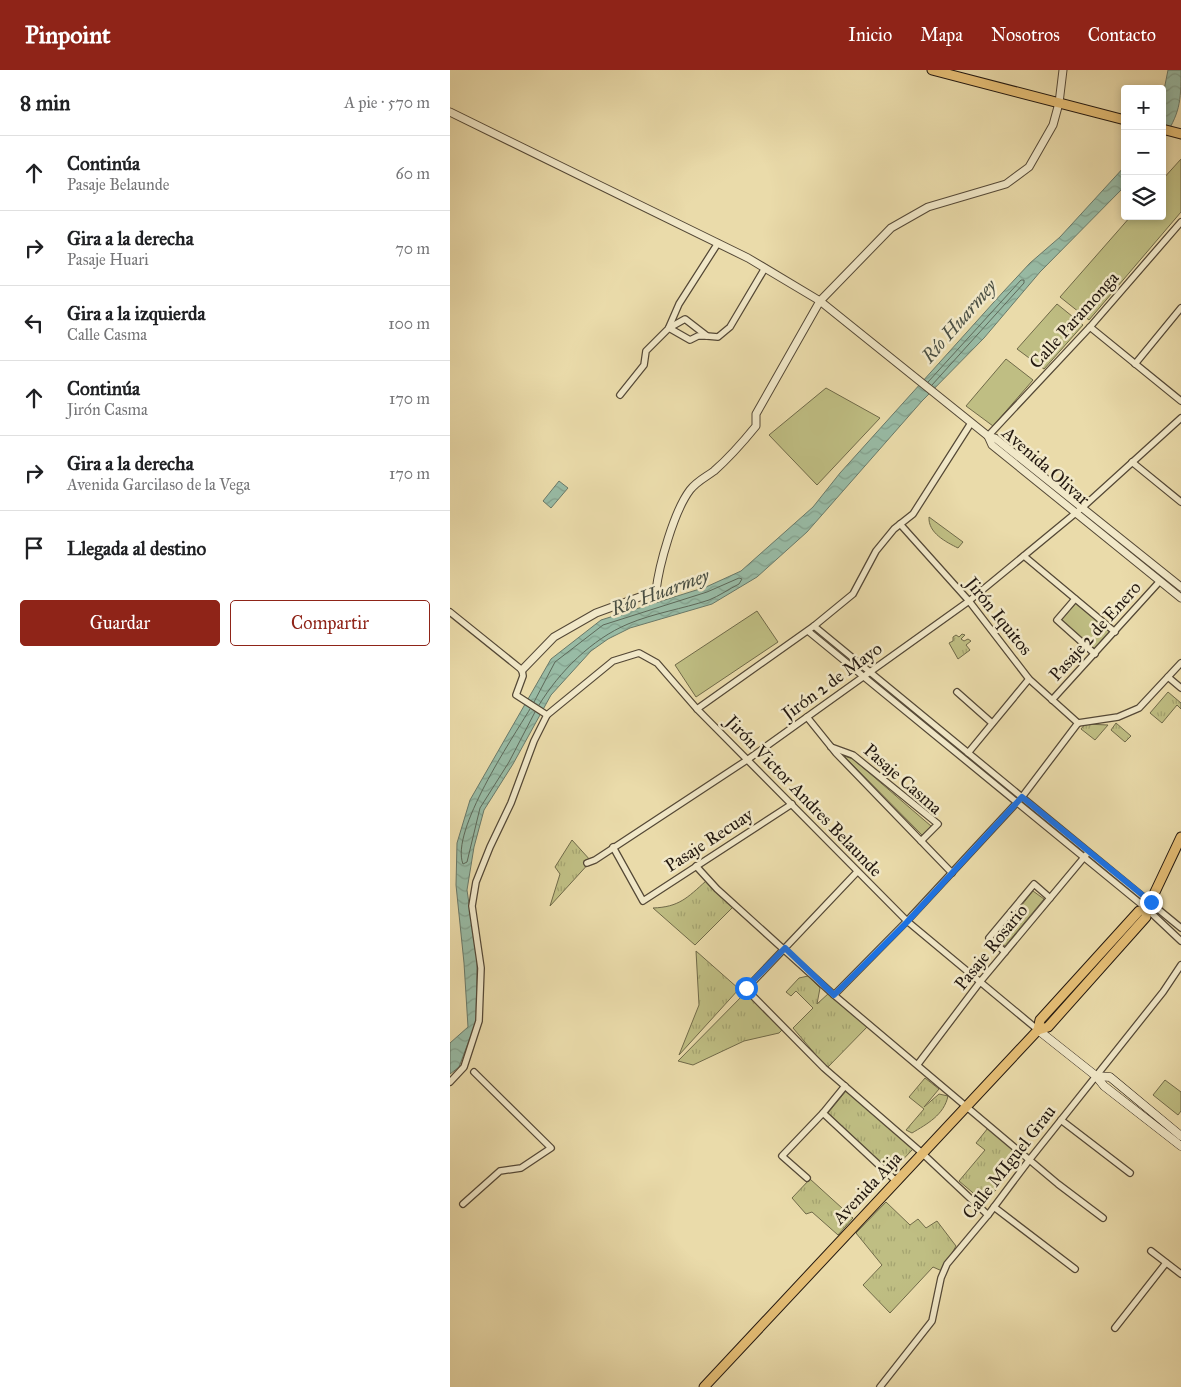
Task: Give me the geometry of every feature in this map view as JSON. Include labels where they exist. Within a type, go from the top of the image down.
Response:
[{"type":"main road","points":[[932,70],[1121,119]]},
{"type":"main road","name":"Avenida Aija","points":[[704,1387],[966,1104],[1038,1030],[1048,1027],[1146,917],[1149,906],[1181,837]]},
{"type":"main road","points":[[1038,1030],[1096,1076],[1104,1086],[1181,1146]]},
{"type":"main road","points":[[1096,1076],[1110,1077],[1181,1136]]},
{"type":"street","points":[[522,670],[554,637],[596,613],[656,591],[658,574],[664,553],[689,491],[698,481],[728,458],[756,426],[756,414],[820,301],[891,228],[909,215],[928,207],[1006,184],[1029,167],[1053,125],[1059,103],[1063,70]]},
{"type":"street","points":[[450,112],[718,243],[820,301],[988,436]]},
{"type":"street","name":"Calle Paramonga","points":[[988,436],[1090,327],[1181,222]]},
{"type":"street","points":[[669,328],[679,304],[718,243]]},
{"type":"street","points":[[669,328],[690,340],[698,336],[718,337],[730,327],[765,268]]},
{"type":"street","points":[[1135,364],[1181,308]]},
{"type":"street","points":[[620,395],[644,365],[646,351],[669,328],[685,319],[706,336]]},
{"type":"street","points":[[1090,327],[1181,401]]},
{"type":"street","name":"Jirón 2 de Mayo","points":[[588,862],[595,860],[747,760],[970,601],[1083,507],[1181,418]]},
{"type":"street","points":[[697,709],[814,626],[853,594],[876,551],[894,529],[913,514],[971,423]]},
{"type":"street","name":"Avenida Olivar","points":[[988,436],[995,438],[1181,587]]},
{"type":"street","name":"Avenida Olivar","points":[[988,436],[992,445],[1181,597]]},
{"type":"street","points":[[1132,462],[1181,502]]},
{"type":"street","name":"Jirón Iquitos","points":[[900,524],[970,601],[1030,679],[1078,723]]},
{"type":"street","points":[[1024,556],[1115,632]]},
{"type":"street","name":"Pasaje 2 de Enero","points":[[1052,700],[1160,581]]},
{"type":"street","points":[[1074,598],[1057,620],[1095,654]]},
{"type":"street","points":[[450,612],[522,670],[524,676],[516,695],[547,715],[476,882],[472,906],[481,968],[479,1020],[464,1067],[450,1082]]},
{"type":"street","points":[[814,626],[1089,852],[1149,906],[1181,942]]},
{"type":"street","points":[[808,630],[1084,858],[1181,928]]},
{"type":"street","name":"Jirón Victor Andres Belaunde","points":[[547,715],[613,661],[639,653],[648,656],[658,663],[697,709],[907,922],[1038,1030]]},
{"type":"street","points":[[834,995],[907,922],[1017,803],[1078,723],[1128,714],[1139,708],[1181,663]]},
{"type":"street","points":[[1168,677],[1181,688]]},
{"type":"street","points":[[968,753],[1030,679]]},
{"type":"street","points":[[957,692],[992,723]]},
{"type":"street","name":"Pasaje Casma","points":[[807,717],[831,747],[952,873]]},
{"type":"street","name":"Pasaje Casma","points":[[831,747],[853,755],[938,824],[921,841]]},
{"type":"street","name":"Pasaje Recuay","points":[[613,847],[643,901],[792,804]]},
{"type":"street","name":"Pasaje Rosario","points":[[918,1064],[980,982],[1089,852]]},
{"type":"street","points":[[696,866],[717,888],[785,948],[834,995],[1030,1159],[1104,1218]]},
{"type":"street","points":[[857,872],[746,988],[824,1068],[922,1153],[988,1215]]},
{"type":"street","points":[[1006,952],[990,938],[1034,884],[1050,898]]},
{"type":"street","name":"Calle MIguel Grau","points":[[880,1387],[932,1321],[941,1278],[947,1264],[988,1215],[1030,1159],[1163,992],[1181,965]]},
{"type":"street","points":[[463,1204],[500,1171],[521,1168],[551,1148],[474,1072]]},
{"type":"street","points":[[807,1178],[782,1156],[823,1113],[845,1086]]},
{"type":"street","points":[[823,1113],[896,1181]]},
{"type":"street","points":[[1061,1120],[1130,1173]]},
{"type":"street","points":[[994,1207],[1075,1269]]},
{"type":"street","points":[[1151,1251],[1181,1274]]},
{"type":"street","points":[[1116,1328],[1166,1263]]},
{"type":"green space","points":[[1181,159],[1181,212],[1089,320],[1060,297],[1127,220],[1166,220],[1166,176]]},
{"type":"green space","points":[[1057,304],[1083,325],[1044,369],[1017,349]]},
{"type":"green space","points":[[1006,359],[1033,380],[993,426],[966,406]]},
{"type":"green space","points":[[826,388],[880,418],[817,485],[769,435]]},
{"type":"green space","points":[[929,517],[963,542],[958,548],[943,540],[931,528]]},
{"type":"green space","points":[[1076,603],[1111,631],[1095,649],[1061,620]]},
{"type":"green space","points":[[757,611],[778,642],[696,697],[675,665]]},
{"type":"green space","points":[[962,634],[965,635],[961,639],[971,641],[966,645],[970,650],[958,659],[949,643],[953,641],[953,637],[956,635],[959,637]]},
{"type":"green space","points":[[1168,692],[1181,703],[1181,709],[1177,705],[1162,723],[1150,713]]},
{"type":"green space","points":[[1116,723],[1131,736],[1125,742],[1111,730]]},
{"type":"green space","points":[[1085,724],[1108,725],[1095,740],[1081,729]]},
{"type":"green space","points":[[844,756],[853,759],[931,826],[922,835]]},
{"type":"green space","points":[[572,840],[591,861],[550,906],[560,874],[555,867]]},
{"type":"green space","points":[[706,881],[733,907],[695,945],[653,908],[676,904]]},
{"type":"green space","points":[[1033,891],[1044,899],[1005,946],[995,939]]},
{"type":"green space","points":[[696,951],[739,989],[679,1055],[699,1005]]},
{"type":"green space","points":[[808,976],[820,988],[817,1004],[829,993],[869,1025],[827,1068],[793,1028],[813,1008],[796,991],[791,996],[786,992],[799,978]]},
{"type":"green space","points":[[746,992],[783,1029],[779,1033],[744,1041],[693,1065],[678,1061]]},
{"type":"green space","points":[[925,1078],[939,1089],[924,1107],[939,1094],[948,1096],[939,1114],[912,1133],[906,1130],[924,1109],[909,1097]]},
{"type":"green space","points":[[1165,1080],[1181,1092],[1181,1111],[1178,1115],[1153,1095]]},
{"type":"green space","points":[[846,1091],[913,1149],[891,1172],[828,1113]]},
{"type":"green space","points":[[988,1128],[1023,1157],[985,1203],[959,1181],[985,1150],[976,1143]]},
{"type":"green space","points":[[810,1179],[853,1218],[838,1235],[812,1212],[806,1214],[792,1198]]},
{"type":"green space","points":[[886,1202],[910,1225],[918,1219],[926,1228],[937,1221],[956,1246],[942,1271],[933,1267],[890,1313],[863,1285],[882,1265],[856,1233]]},
{"type":"water","points":[[1168,70],[1181,70],[1180,100],[1173,123],[1166,134],[1166,85]]},
{"type":"water","name":"Río Huarmey","points":[[1121,170],[1121,190],[1040,272],[984,338],[922,401],[807,532],[757,577],[712,604],[630,628],[608,639],[591,651],[551,695],[513,764],[484,810],[474,847],[467,890],[477,959],[476,1022],[459,1067],[450,1074],[450,1043],[468,1027],[456,885],[457,843],[470,800],[551,659],[601,620],[706,587],[741,571],[813,507],[840,473],[1003,292],[1030,263],[1060,237]]},
{"type":"water","points":[[559,481],[568,488],[551,508],[543,501]]},
{"type":"route","points":[[746,988],[785,948],[834,995],[907,922],[1022,797],[1151,902]]}]
